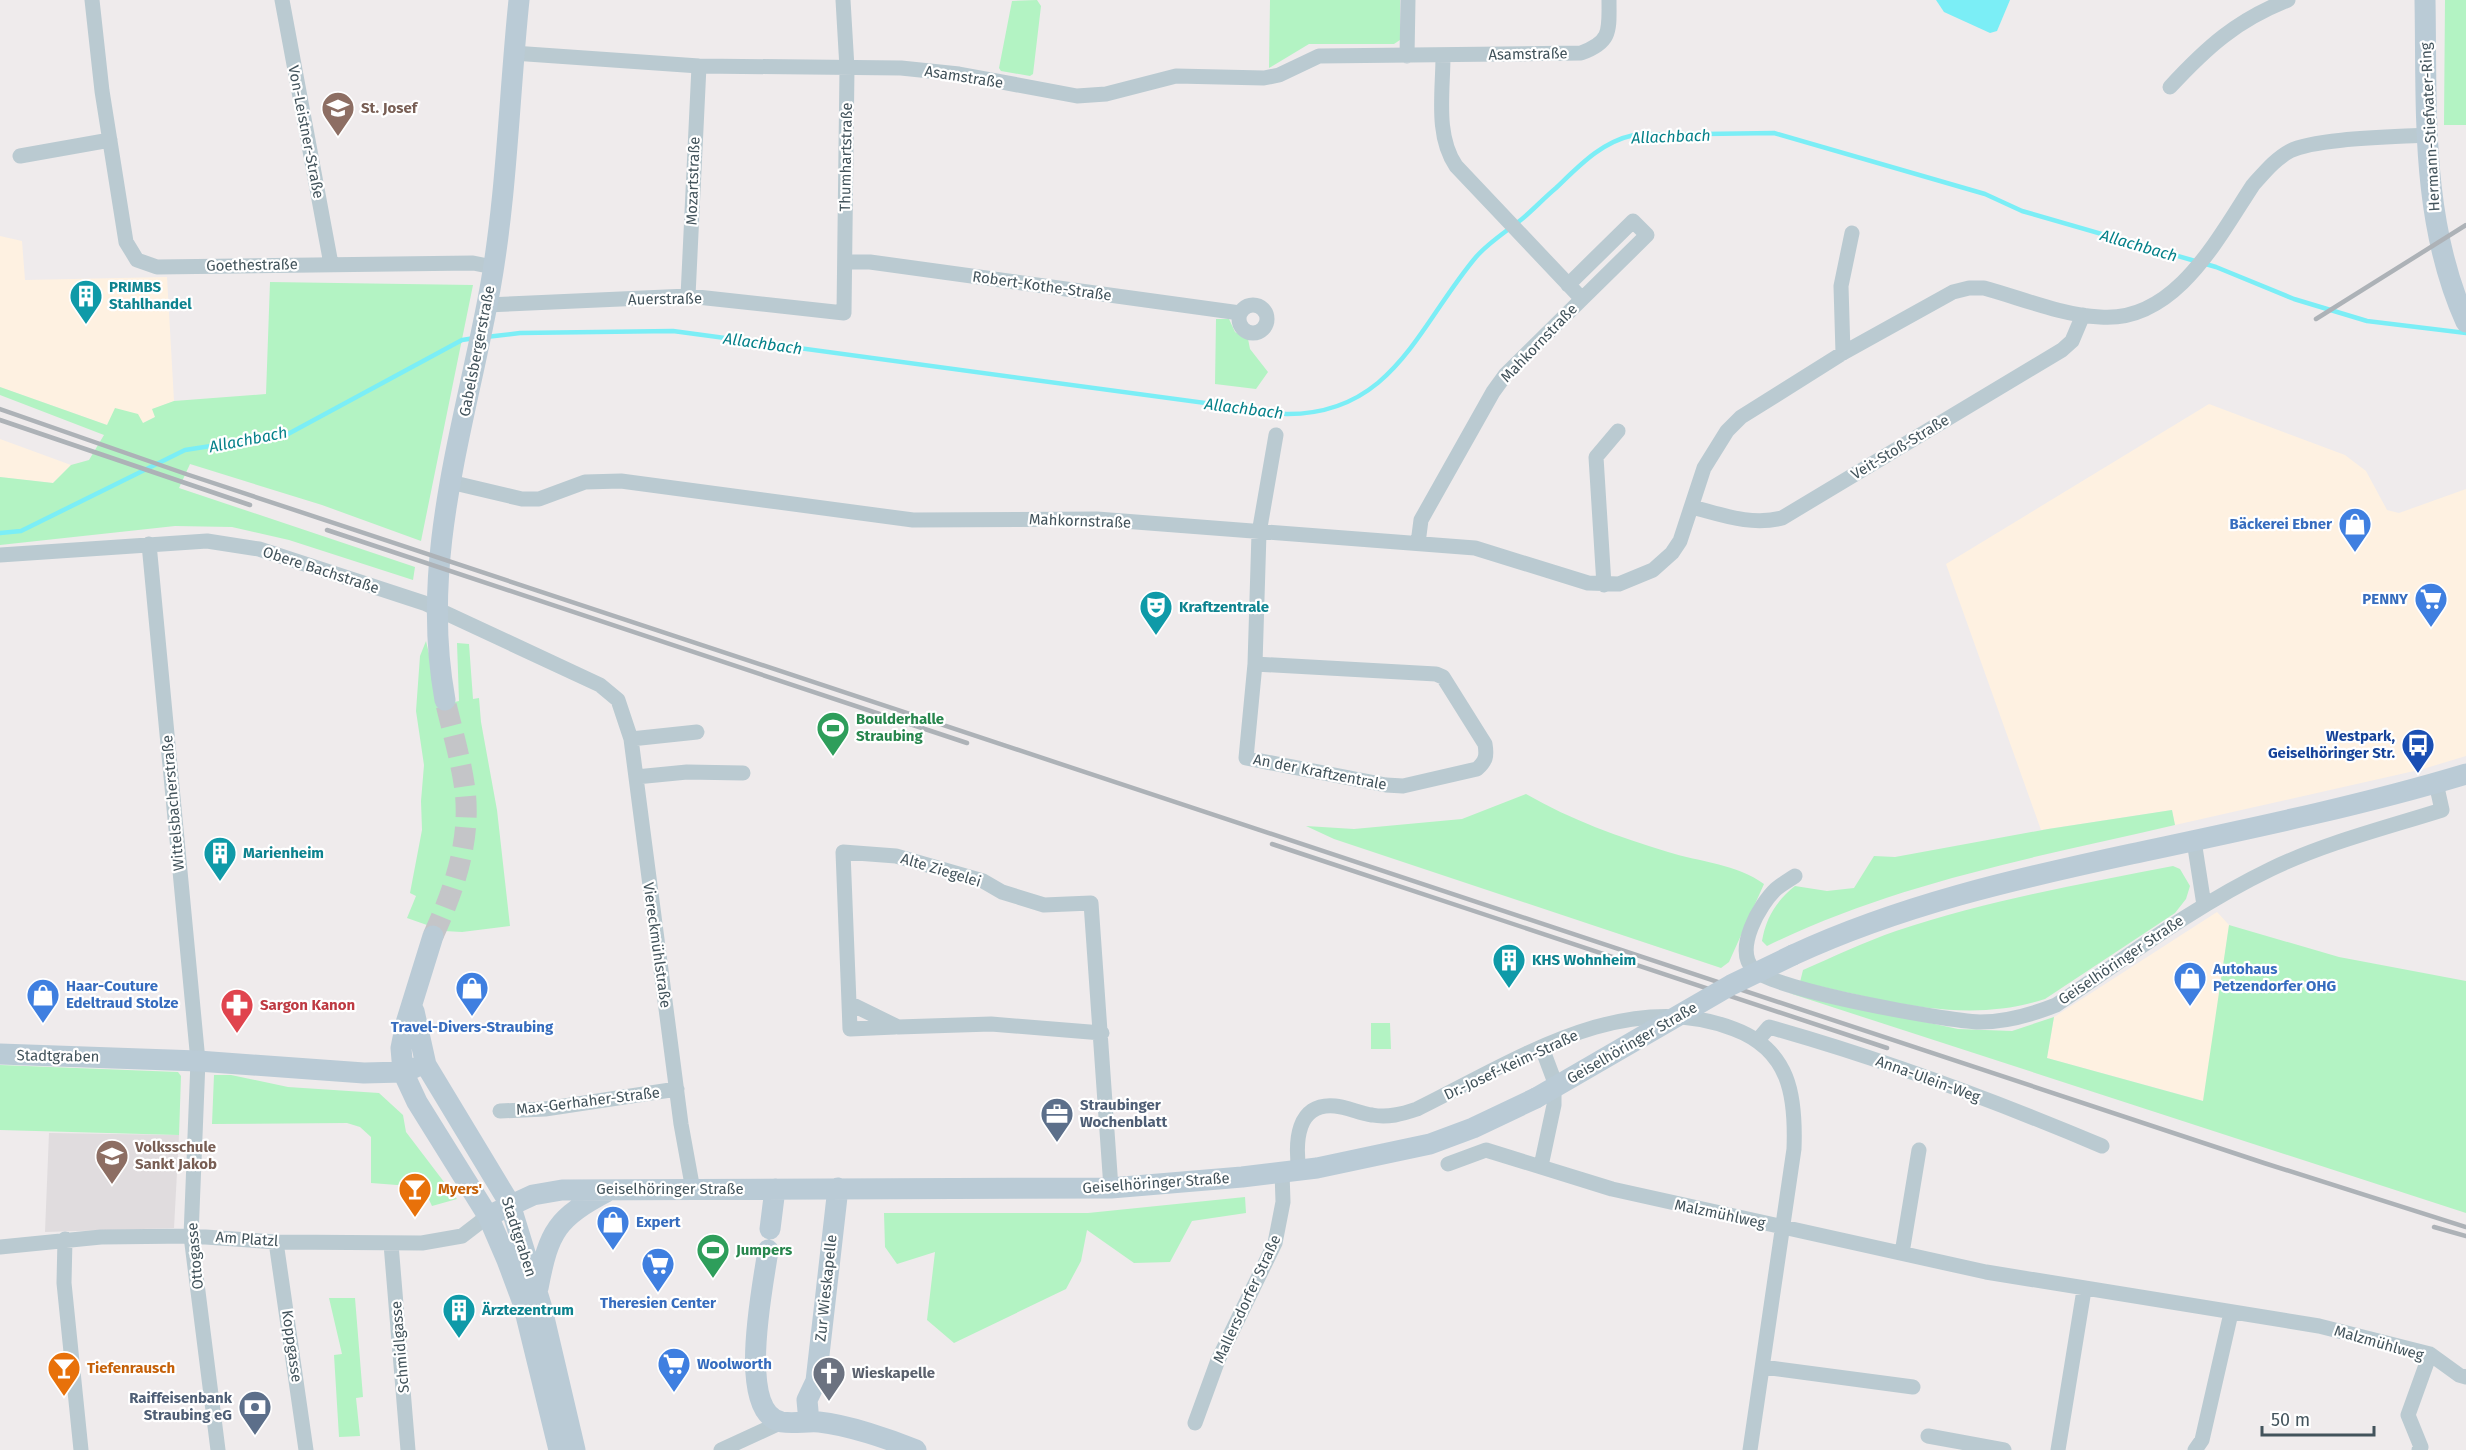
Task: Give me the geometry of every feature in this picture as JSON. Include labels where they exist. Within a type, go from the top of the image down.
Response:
[{"type":"main road","name":"Gabelsbergerstraße","points":[[446,700],[438,660],[437,609],[442,521],[493,267],[519,0]]},
{"type":"main road","name":"Hermann-Stiefvater-Ring","points":[[2425,0],[2427,135],[2435,225],[2462,313]]},
{"type":"main road","name":"Geiselhöringer Straße","points":[[488,1216],[533,1195],[562,1190],[1111,1188],[1290,1172],[1430,1144],[1473,1128],[1536,1098],[1596,1066],[1712,996],[1793,955],[1865,925],[1942,899],[2010,880],[2194,841],[2466,774]]},
{"type":"main road","points":[[403,1072],[402,1048],[416,985],[433,936]]},
{"type":"main road","points":[[413,1005],[426,1065]]},
{"type":"main road","name":"Stadtgraben","points":[[0,1054],[198,1061],[364,1073],[403,1072],[426,1065],[510,1204],[537,1292],[575,1450]]},
{"type":"main road","name":"Stadtgraben","points":[[403,1072],[417,1102],[488,1216],[523,1303],[559,1450]]},
{"type":"main road","name":"Zur Wieskapelle","points":[[808,1422],[807,1400],[816,1381],[838,1188]]},
{"type":"main road","points":[[775,1189],[754,1354],[755,1376],[764,1407],[769,1415],[782,1422],[834,1425],[916,1450]]},
{"type":"main road","points":[[537,1292],[547,1248],[562,1220],[578,1207],[611,1190]]},
{"type":"street","name":"Goethestraße","points":[[92,0],[126,242],[137,260],[157,267],[473,263],[493,267]]},
{"type":"street","name":"Von-Leistner-Straße","points":[[282,0],[331,264]]},
{"type":"street","name":"Thumhartstraße","points":[[843,0],[847,68],[844,313]]},
{"type":"street","points":[[1407,56],[1408,0]]},
{"type":"street","name":"Asamstraße","points":[[513,53],[699,66],[902,68],[959,74],[1077,96],[1106,94],[1176,76],[1263,78],[1279,75],[1319,56],[1581,53],[1596,48],[1608,34],[1609,0]]},
{"type":"street","points":[[2170,87],[2225,33],[2242,21],[2288,0]]},
{"type":"street","name":"Mahkornstraße","points":[[1443,56],[1443,140],[1448,154],[1523,238],[1582,299]]},
{"type":"street","name":"Mozartstraße","points":[[688,296],[699,66]]},
{"type":"street","points":[[1418,543],[1475,548],[1588,583],[1604,585],[1634,580],[1663,563],[1680,541],[1704,468],[1727,431],[1756,406],[1843,353],[1953,292],[1969,288],[1984,288],[2083,315],[2116,316],[2151,306],[2192,273],[2253,185],[2264,172],[2291,151],[2305,146],[2356,140],[2427,135]]},
{"type":"street","points":[[20,156],[110,140]]},
{"type":"street","name":"Mahkornstraße","points":[[450,482],[522,499],[550,496],[585,482],[621,481],[914,520],[1097,519],[1259,533],[1418,543],[1421,520],[1493,392],[1506,374],[1647,235],[1633,221],[1568,285]]},
{"type":"street","points":[[1843,353],[1841,286],[1852,233]]},
{"type":"street","points":[[1606,247],[1620,261]]},
{"type":"street","name":"Robert-Kothe-Straße","points":[[845,261],[870,262],[1240,313]]},
{"type":"street","name":"Auerstraße","points":[[485,309],[688,296],[844,313]]},
{"type":"street","name":"Veit-Stoß-Straße","points":[[1692,507],[1749,522],[1767,522],[1782,518],[2062,350],[2072,341],[2083,315]]},
{"type":"street","points":[[1604,585],[1596,457],[1618,431]]},
{"type":"street","name":"An der Kraftzentrale","points":[[1255,664],[1436,674],[1443,677],[1485,744],[1487,755],[1484,763],[1477,769],[1402,786],[1386,785],[1246,758],[1255,664],[1259,533],[1276,435]]},
{"type":"street","name":"Obere Bachstraße","points":[[0,555],[207,541],[259,549],[437,609],[600,685],[618,700]]},
{"type":"street","name":"Wittelsbacherstraße","points":[[149,544],[198,1061]]},
{"type":"street","name":"Viereckmühlstraße","points":[[618,700],[631,739],[677,1089],[693,1190]]},
{"type":"street","points":[[631,739],[697,732]]},
{"type":"street","points":[[636,777],[687,772],[743,772]]},
{"type":"street","name":"Geiselhöringer Straße","points":[[1795,876],[1776,890],[1750,930],[1745,947],[1746,957],[1752,969],[1767,979],[1790,986],[1957,1021],[2008,1020],[2055,1005],[2204,904],[2272,868],[2442,810],[2436,783]]},
{"type":"street","points":[[2194,841],[2204,904]]},
{"type":"street","name":"Alte Ziegelei","points":[[1102,1033],[992,1024],[850,1029],[843,852],[880,853],[983,881],[1002,892],[1044,906],[1091,903],[1102,1033],[1111,1188]]},
{"type":"street","name":"Alte Ziegelei","points":[[849,1003],[898,1027]]},
{"type":"street","name":"Dr.-Josef-Keim-Straße","points":[[1290,1172],[1297,1134],[1307,1114],[1319,1108],[1335,1106],[1373,1116],[1397,1116],[1417,1109],[1542,1048],[1615,1022],[1651,1015],[1689,1017],[1719,1023],[1746,1034],[1757,1041],[1780,1065],[1790,1084],[1794,1106],[1794,1149],[1750,1450]]},
{"type":"street","name":"Anna-Ulein-Weg","points":[[1757,1041],[1769,1027],[1811,1039],[1920,1075],[2102,1146]]},
{"type":"street","points":[[1541,1166],[1554,1105],[1554,1080],[1542,1048]]},
{"type":"street","name":"Ottogasse","points":[[198,1061],[191,1236],[218,1450]]},
{"type":"street","name":"Max-Gerhaher-Straße","points":[[500,1111],[545,1109],[677,1089]]},
{"type":"street","name":"Malzmühlweg","points":[[1448,1164],[1486,1150],[1622,1192],[1902,1253],[2084,1290],[2319,1326],[2430,1354],[2408,1416],[2421,1447],[2420,1450]]},
{"type":"street","points":[[1902,1253],[1919,1150]]},
{"type":"street","name":"Mallersdorfer Straße","points":[[1195,1423],[1218,1360],[1275,1243],[1290,1172]]},
{"type":"street","name":"Am Platzl","points":[[0,1247],[38,1245],[65,1239],[191,1236],[276,1242],[391,1244],[452,1239],[462,1236],[488,1216]]},
{"type":"street","points":[[65,1239],[64,1283],[81,1450]]},
{"type":"street","name":"Koppgasse","points":[[276,1242],[306,1450]]},
{"type":"street","name":"Schmidlgasse","points":[[391,1244],[408,1450]]},
{"type":"street","points":[[2058,1450],[2084,1290]]},
{"type":"street","points":[[2195,1450],[2202,1440],[2231,1313]]},
{"type":"street","points":[[2430,1354],[2459,1375],[2466,1377]]},
{"type":"street","points":[[1763,1367],[1913,1387]]},
{"type":"street","points":[[721,1450],[782,1422]]},
{"type":"street","points":[[1928,1436],[2004,1450]]},
{"type":"shaded area","points":[[0,236],[22,241],[25,280],[167,277],[174,401],[153,409],[155,417],[143,423],[107,425],[0,387]]},
{"type":"shaded area","points":[[2209,404],[2345,455],[2366,471],[2387,510],[2399,513],[2466,489],[2466,756],[2423,769],[2175,825],[2172,810],[2041,830],[1946,564]]},
{"type":"shaded area","points":[[0,439],[71,465],[53,483],[0,477]]},
{"type":"shaded area","points":[[2217,912],[2229,925],[2204,1101],[2047,1058],[2054,1017]]},
{"type":"shaded area","name":"Volksschule Sankt Jakob","points":[[49,1133],[179,1135],[174,1228],[45,1232]]},
{"type":"green space","points":[[1037,0],[1041,6],[1033,74],[1030,76],[1001,71],[999,68],[1012,1]]},
{"type":"green space","points":[[1270,0],[1400,0],[1400,40],[1394,44],[1309,44],[1269,68]]},
{"type":"green space","points":[[2445,0],[2466,0],[2466,125],[2444,125]]},
{"type":"green space","points":[[270,282],[473,285],[421,541],[322,505],[190,464],[179,488],[415,567],[413,580],[289,540],[232,527],[175,526],[0,545],[0,477],[53,483],[71,465],[89,460],[104,435],[0,395],[0,387],[107,425],[115,408],[138,414],[143,423],[155,417],[152,409],[174,401],[266,394]]},
{"type":"green space","points":[[1216,319],[1229,319],[1235,332],[1248,339],[1250,349],[1268,372],[1256,389],[1215,384]]},
{"type":"green space","points":[[426,641],[441,705],[459,701],[457,643],[469,644],[473,699],[479,698],[481,722],[497,810],[510,926],[462,932],[444,931],[407,918],[416,896],[410,893],[422,830],[421,801],[424,765],[416,711],[420,656]]},
{"type":"green space","points":[[1526,794],[1560,812],[1613,834],[1668,852],[1730,868],[1764,884],[1729,962],[1721,968],[1334,839],[1306,826],[1354,829],[1462,819]]},
{"type":"green space","points":[[2172,810],[2175,825],[2019,861],[1916,888],[1816,924],[1767,946],[1762,941],[1773,911],[1782,898],[1795,886],[1827,891],[1854,888],[1874,856],[1895,857],[2048,829]]},
{"type":"green space","points":[[2173,866],[2180,869],[2190,886],[2186,899],[2175,913],[2045,999],[2014,1007],[1953,1010],[1891,1002],[1800,982],[1803,970],[1872,940],[1930,920],[2033,894]]},
{"type":"green space","points":[[2229,925],[2339,957],[2466,981],[2466,1213],[1789,993],[1958,1029],[2012,1031],[2054,1017],[2047,1058],[2203,1101]]},
{"type":"green space","points":[[1371,1023],[1390,1023],[1391,1049],[1371,1049]]},
{"type":"green space","points":[[0,1065],[178,1072],[181,1076],[179,1135],[0,1130]]},
{"type":"green space","points":[[214,1075],[231,1075],[288,1087],[379,1093],[403,1115],[406,1132],[457,1199],[432,1206],[423,1187],[371,1183],[371,1137],[360,1127],[347,1123],[212,1124]]},
{"type":"green space","points":[[1245,1197],[1246,1213],[1192,1221],[1170,1262],[1134,1263],[1087,1230],[1081,1261],[1066,1289],[954,1343],[927,1320],[935,1252],[897,1264],[885,1247],[884,1213],[1088,1213]]},
{"type":"green space","points":[[329,1298],[355,1298],[363,1397],[356,1398],[360,1436],[339,1437],[334,1355],[342,1354]]},
{"type":"water","points":[[1936,0],[2010,0],[1997,31],[1990,33],[1944,12]]},
{"type":"waterway","name":"Allachbach","points":[[486,337],[520,333],[673,331],[1286,414],[1323,410],[1353,400],[1378,383],[1419,337],[1476,257],[1522,219],[1582,163],[1601,149],[1622,138],[1634,135],[1774,133],[1985,194],[2022,211],[2216,267],[2294,299],[2367,321],[2466,333]]},
{"type":"waterway","name":"Allachbach","points":[[0,533],[21,531],[185,450],[288,434],[462,340],[475,338]]},
{"type":"tunnel","points":[[433,936],[448,901],[459,865],[466,809],[459,756],[445,700]]},
{"type":"railway","points":[[2316,319],[2466,225]]},
{"type":"railway","points":[[0,409],[186,474],[2264,1163],[2466,1227]]},
{"type":"railway","points":[[0,420],[250,505]]},
{"type":"railway","points":[[327,530],[967,743]]},
{"type":"railway","points":[[1272,844],[1887,1048]]},
{"type":"railway","points":[[2434,1227],[2466,1236]]},
{"type":"place","name":"St. Josef","points":[[338,137]]},
{"type":"place","name":"PRIMBS Stahlhandel","points":[[86,325]]},
{"type":"place","name":"Bäckerei Ebner","points":[[2355,553]]},
{"type":"place","name":"PENNY","points":[[2431,628]]},
{"type":"place","name":"Kraftzentrale","points":[[1156,636]]},
{"type":"place","name":"Boulderhalle Straubing","points":[[833,757]]},
{"type":"place","name":"Westpark, Geiselhöringer Str.","points":[[2418,774]]},
{"type":"place","name":"Marienheim","points":[[220,882]]},
{"type":"place","name":"KHS Wohnheim","points":[[1509,989]]},
{"type":"place","name":"Autohaus Petzendorfer OHG","points":[[2190,1007]]},
{"type":"place","name":"Travel-Divers-Straubing","points":[[472,1017]]},
{"type":"place","name":"Haar-Couture Edeltraud Stolze","points":[[43,1024]]},
{"type":"place","name":"Sargon Kanon","points":[[237,1034]]},
{"type":"place","name":"Straubinger Wochenblatt","points":[[1057,1143]]},
{"type":"place","name":"Volksschule Sankt Jakob","points":[[112,1185]]},
{"type":"place","name":"Myers'","points":[[415,1218]]},
{"type":"place","name":"Expert","points":[[613,1251]]},
{"type":"place","name":"Jumpers","points":[[713,1279]]},
{"type":"place","name":"Theresien Center","points":[[658,1293]]},
{"type":"place","name":"Ärztezentrum","points":[[459,1339]]},
{"type":"place","name":"Woolworth","points":[[674,1393]]},
{"type":"place","name":"Tiefenrausch","points":[[64,1397]]},
{"type":"place","name":"Wieskapelle","points":[[829,1402]]},
{"type":"place","name":"Raiffeisenbank Straubing eG","points":[[255,1436]]}]
